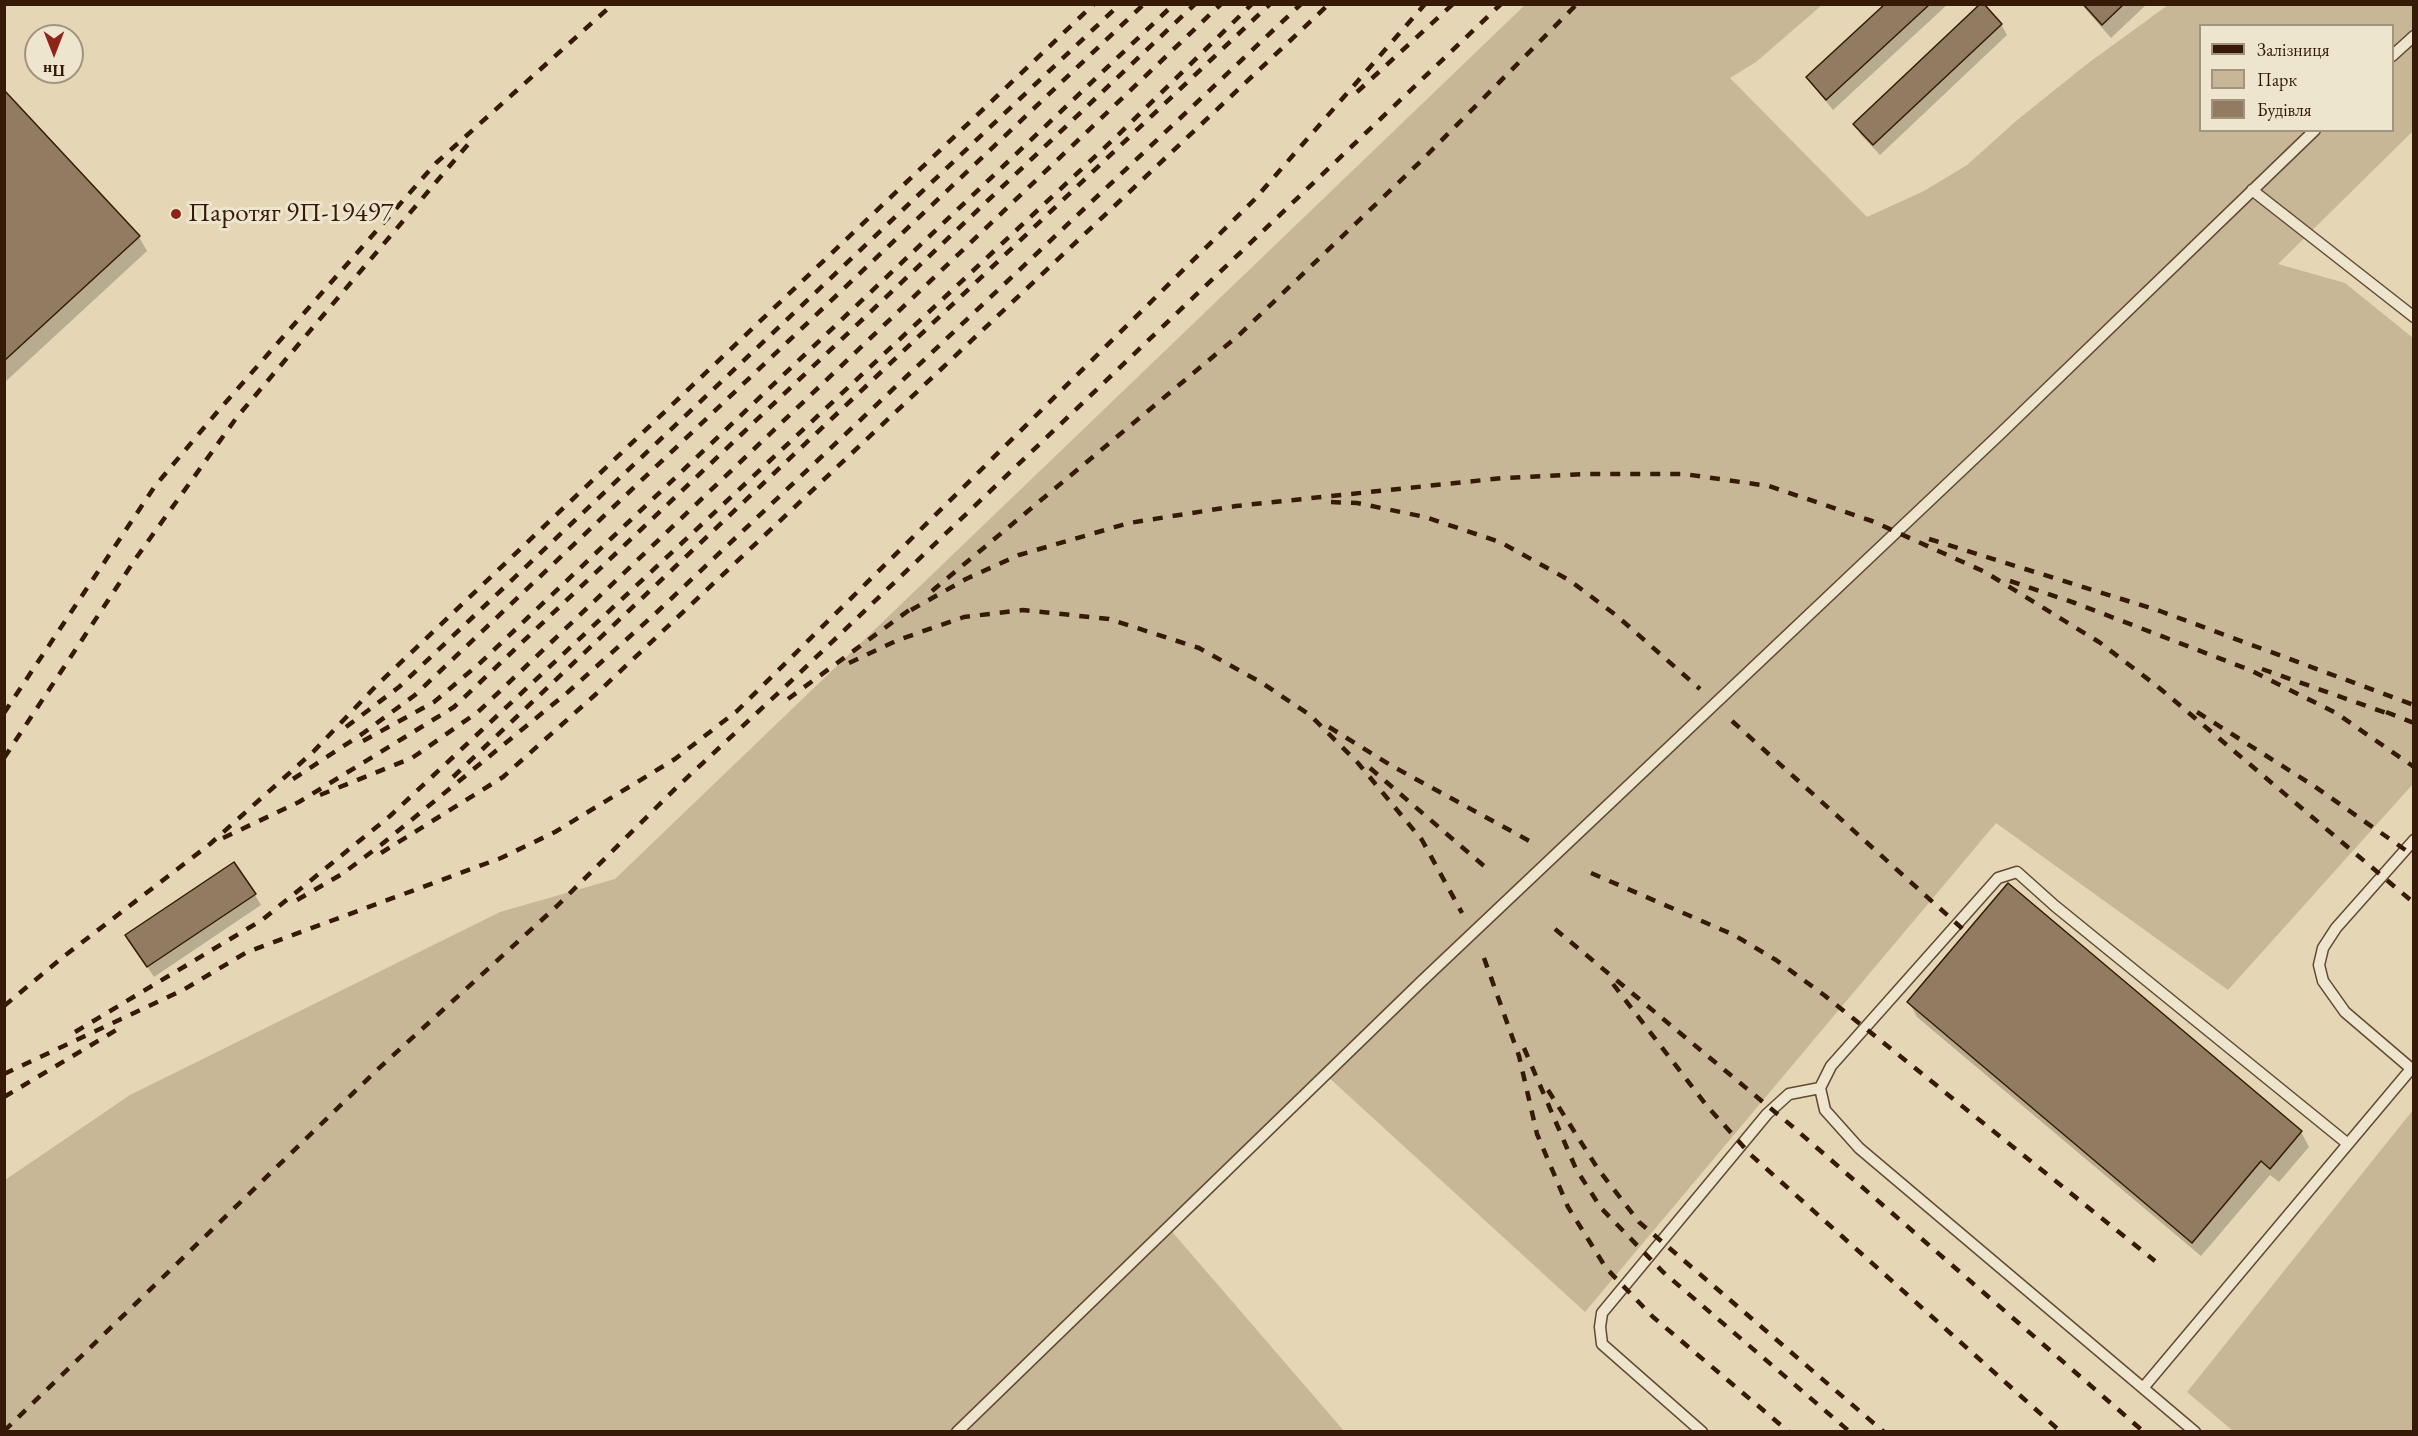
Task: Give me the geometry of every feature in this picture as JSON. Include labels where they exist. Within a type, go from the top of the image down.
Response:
[{"type":"lane","points":[[2394,54],[2414,36]]},
{"type":"lane","points":[[957,1431],[1423,980],[2000,434],[2313,132]]},
{"type":"lane","points":[[2252,190],[2414,317]]},
{"type":"lane","points":[[2144,1388],[2412,1070],[2345,1012],[2323,981],[2319,965],[2323,948],[2336,928],[2414,840]]},
{"type":"lane","points":[[2195,1431],[1859,1149],[1825,1110],[1820,1088],[1831,1066],[1998,878],[2017,872],[2055,906],[2348,1144]]},
{"type":"lane","points":[[1701,1431],[1602,1344],[1602,1313],[1767,1114],[1789,1094],[1820,1088]]},
{"type":"green space","points":[[1525,5],[1822,5],[1756,62],[1730,78],[1867,217],[1924,191],[1967,165],[2016,121],[2087,64],[2168,5],[2413,5],[2413,131],[2278,264],[2345,283],[2413,338],[2413,784],[2228,990],[1996,823],[1585,1312],[1326,1075],[1168,1227],[1344,1431],[5,1432],[5,1180],[130,1095],[500,912],[615,879]]},
{"type":"green space","points":[[2413,1110],[2413,1431],[2233,1431],[2187,1392]]},
{"type":"building","points":[[1885,4],[1930,4],[1826,100],[1806,77]]},
{"type":"building","points":[[1980,4],[1984,4],[2002,24],[1873,145],[1853,124]]},
{"type":"building","points":[[2083,4],[2124,4],[2102,25]]},
{"type":"building","points":[[4,90],[140,236],[4,361]]},
{"type":"building","points":[[234,862],[256,894],[147,967],[125,935]]},
{"type":"building","points":[[2008,883],[2302,1131],[2270,1169],[2261,1161],[2192,1243],[1907,1002]]},
{"type":"railway","points":[[4,713],[155,486],[218,411],[436,163],[613,4]]},
{"type":"railway","points":[[4,1006],[63,957],[210,844],[313,752],[376,686],[1094,4]]},
{"type":"railway","points":[[346,727],[399,687],[1120,4]]},
{"type":"railway","points":[[293,779],[362,734],[415,695],[1144,4]]},
{"type":"railway","points":[[363,741],[434,702],[479,664],[1174,4]]},
{"type":"railway","points":[[223,838],[299,802],[454,707],[1195,4]]},
{"type":"railway","points":[[320,795],[412,758],[478,712],[1221,4]]},
{"type":"railway","points":[[75,1032],[262,920],[390,816],[1117,136],[1252,4]]},
{"type":"railway","points":[[453,777],[1270,4]]},
{"type":"railway","points":[[297,900],[342,874],[382,844],[568,692],[657,612],[1301,4]]},
{"type":"railway","points":[[381,853],[503,777],[596,694],[1329,4]]},
{"type":"railway","points":[[4,1074],[183,990],[247,952],[501,858],[555,832],[675,759],[737,711],[1254,200],[1425,4]]},
{"type":"railway","points":[[1357,92],[1453,4]]},
{"type":"railway","points":[[4,1431],[377,1070],[557,906],[677,787],[1501,4]]},
{"type":"railway","points":[[932,591],[1239,335],[1420,162],[1577,4]]},
{"type":"railway","points":[[4,758],[136,558],[237,417],[470,142]]},
{"type":"railway","points":[[911,610],[966,579],[1019,555],[1129,523],[1236,506],[1503,478],[1585,474],[1684,474],[1769,486],[1872,521],[1985,572],[2099,642],[2157,686],[2414,903]]},
{"type":"railway","points":[[1331,502],[1357,503],[1425,517],[1500,542],[1569,580],[1617,616],[1700,689]]},
{"type":"railway","points":[[1929,539],[2160,611],[2414,705]]},
{"type":"railway","points":[[2010,581],[2075,603],[2250,670],[2336,713],[2414,767]]},
{"type":"railway","points":[[788,699],[916,605]]},
{"type":"railway","points":[[849,663],[898,640],[964,617],[1023,610],[1109,619],[1199,648],[1262,683],[1310,715],[1358,763],[1422,840],[1462,913]]},
{"type":"railway","points":[[2262,669],[2392,715]]},
{"type":"railway","points":[[2197,712],[2314,786],[2414,856]]},
{"type":"railway","points":[[2386,712],[2414,723]]},
{"type":"railway","points":[[1732,721],[1966,932]]},
{"type":"railway","points":[[1329,727],[1392,766],[1535,844]]},
{"type":"railway","points":[[1370,768],[1491,872]]},
{"type":"railway","points":[[1591,873],[1734,935],[1776,960],[1824,995],[2155,1261]]},
{"type":"railway","points":[[1555,929],[1793,1127],[2144,1432]]},
{"type":"railway","points":[[1484,958],[1519,1056],[1537,1134],[1568,1207],[1606,1268],[1653,1317],[1789,1432]]},
{"type":"railway","points":[[1613,984],[1707,1106],[1751,1155],[2061,1432]]},
{"type":"railway","points":[[4,1097],[123,1026]]},
{"type":"railway","points":[[1524,1048],[1576,1169],[1601,1208],[1663,1272],[1850,1432]]},
{"type":"railway","points":[[1548,1090],[1598,1169],[1639,1222],[1884,1432]]},
{"type":"place","name":"Паротяг 9П-19497","points":[[176,214]]}]
